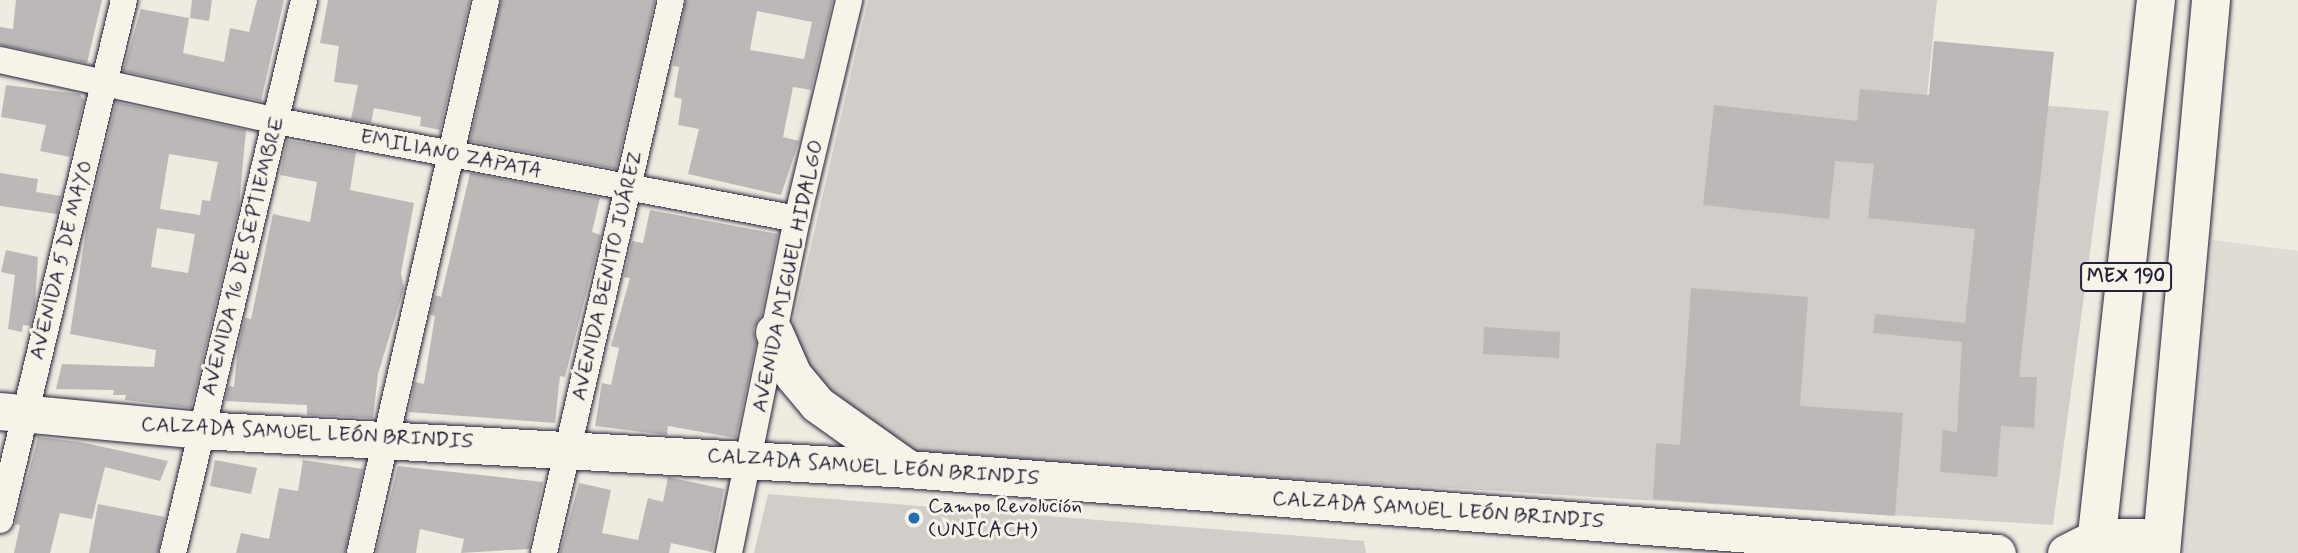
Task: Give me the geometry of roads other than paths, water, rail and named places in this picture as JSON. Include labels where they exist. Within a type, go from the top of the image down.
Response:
[{"type":"main road","name":"MEX 190","points":[[2086,548],[2156,0]]},
{"type":"main road","name":"MEX 190","points":[[2162,545],[2211,0]]},
{"type":"street","name":"AVENIDA 5 DE MAYO","points":[[0,520],[11,411],[107,80],[124,0]]},
{"type":"street","name":"AVENIDA 16 DE SEPTIEMBRE","points":[[173,553],[304,0]]},
{"type":"street","points":[[360,553],[448,153],[486,0]]},
{"type":"street","name":"AVENIDA BENITO JUÁREZ","points":[[544,553],[671,0]]},
{"type":"street","name":"AVENIDA MIGUEL HIDALGO","points":[[729,553],[797,219],[849,0]]},
{"type":"street","name":"EMILIANO ZAPATA","points":[[0,60],[107,80],[277,121],[797,219]]},
{"type":"street","points":[[775,332],[793,375],[817,404],[908,469]]},
{"type":"street","name":"CALZADA SAMUEL LEÓN BRINDIS","points":[[11,411],[200,430],[567,447],[908,469],[1997,553]]},
{"type":"street","points":[[2086,548],[2162,545]]},
{"type":"place","name":"Campo Revolución (UNICACH)","points":[[914,518]]}]
